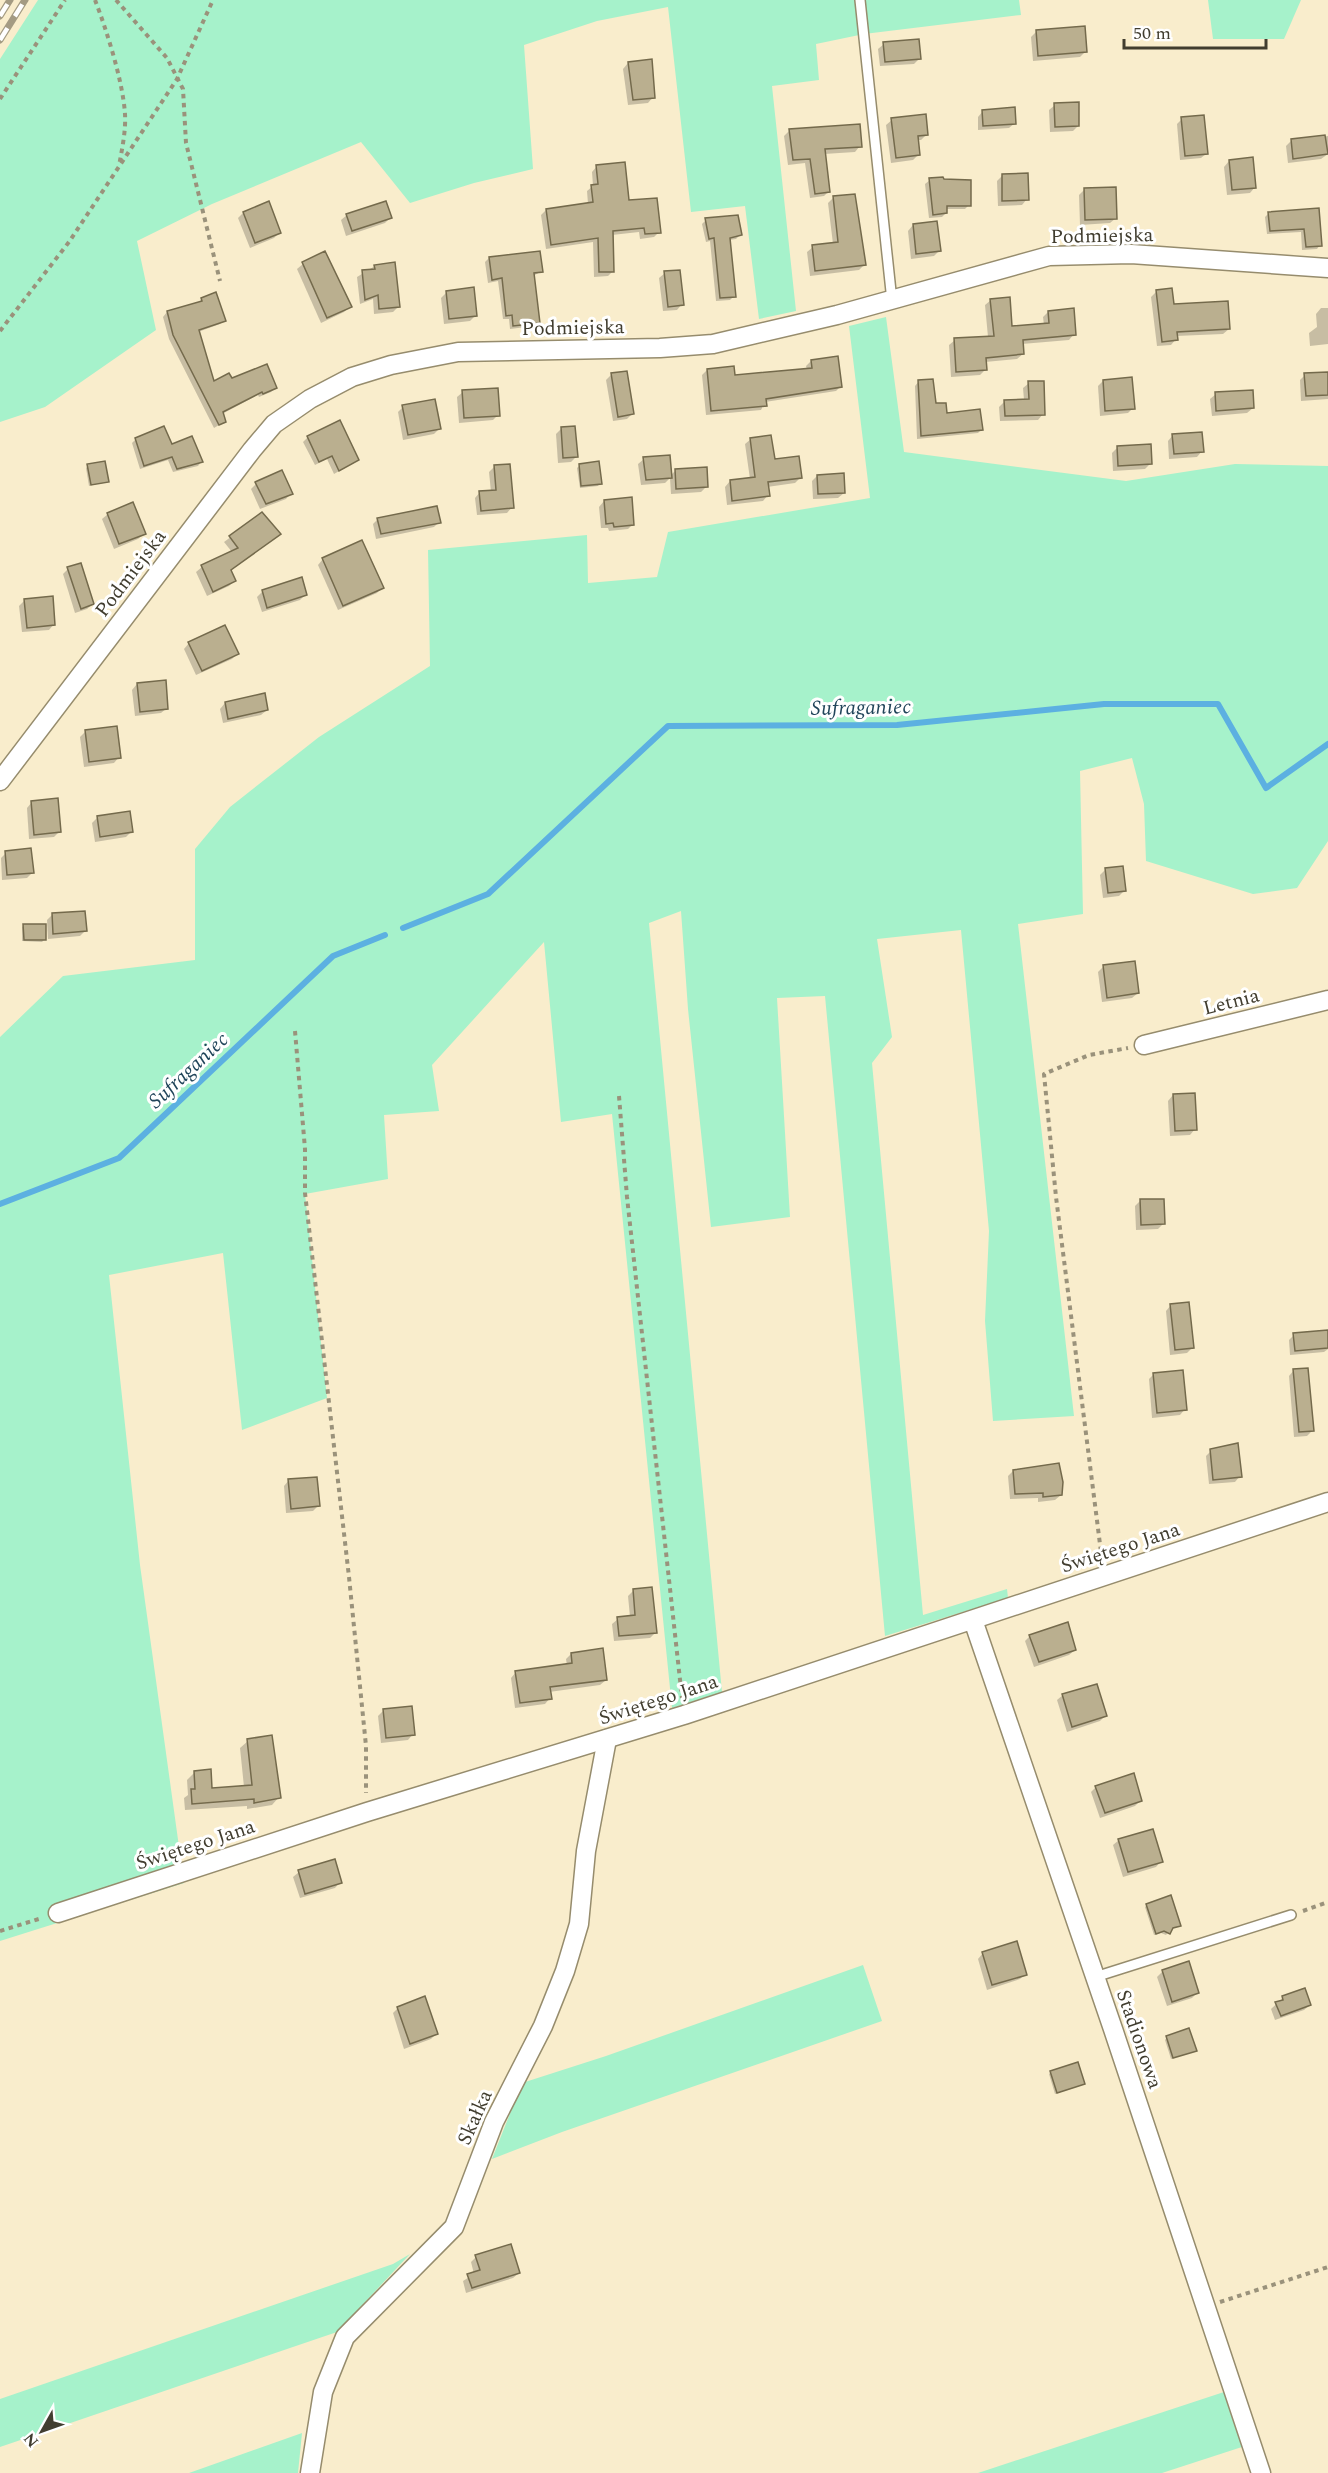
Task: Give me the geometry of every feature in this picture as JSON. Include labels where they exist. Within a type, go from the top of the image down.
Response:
[{"type":"street","name":"Podmiejska","points":[[0,781],[274,424],[310,399],[352,377],[391,365],[458,352],[660,348],[713,344],[892,301],[1049,256],[1131,254],[1328,268]]},
{"type":"street","name":"Letnia","points":[[1144,1046],[1328,1000]]},
{"type":"street","name":"Świętego Jana","points":[[58,1913],[367,1812],[684,1715],[1328,1502]]},
{"type":"street","name":"Stadionowa","points":[[973,1620],[1261,2473]]},
{"type":"street","name":"Skałka","points":[[310,2473],[323,2392],[345,2337],[454,2227],[494,2122],[547,2015],[565,1971],[579,1924],[586,1851],[607,1739]]},
{"type":"lane","points":[[860,0],[892,301]]},
{"type":"lane","points":[[1095,1977],[1291,1915]]},
{"type":"path","points":[[0,99],[65,0]]},
{"type":"path","points":[[95,0],[106,27],[125,113],[118,168]]},
{"type":"path","points":[[116,0],[167,58],[183,89],[186,143],[220,280]]},
{"type":"path","points":[[0,331],[69,242],[177,78],[213,0]]},
{"type":"path","points":[[295,1031],[305,1149],[305,1193],[366,1746],[367,1812]]},
{"type":"path","points":[[1103,1576],[1056,1197],[1044,1074],[1089,1055],[1144,1046]]},
{"type":"path","points":[[619,1096],[627,1197],[684,1715]]},
{"type":"path","points":[[1291,1915],[1328,1902]]},
{"type":"path","points":[[0,1931],[58,1913]]},
{"type":"path","points":[[1205,2307],[1328,2267]]},
{"type":"green space","points":[[38,0],[1019,0],[1021,15],[864,34],[816,44],[819,80],[772,86],[796,311],[759,319],[745,206],[691,212],[668,7],[597,21],[524,45],[533,169],[474,183],[410,203],[361,142],[212,204],[137,241],[156,330],[45,407],[0,422],[0,59]]},
{"type":"green space","points":[[1208,0],[1301,0],[1284,39],[1213,39]]},
{"type":"green space","points":[[886,317],[904,452],[1126,481],[1235,464],[1328,466],[1328,841],[1297,888],[1253,894],[1146,861],[1144,804],[1132,758],[1080,771],[1083,914],[1018,924],[1074,1416],[993,1421],[985,1321],[989,1231],[961,930],[877,939],[892,1037],[872,1063],[923,1615],[1007,1589],[1008,1598],[885,1636],[825,996],[777,998],[790,1217],[711,1227],[688,1009],[681,911],[649,923],[722,1692],[672,1708],[612,1114],[561,1122],[544,942],[432,1065],[439,1111],[384,1115],[388,1179],[305,1194],[327,1398],[242,1430],[223,1253],[109,1275],[140,1565],[184,1883],[0,1941],[0,1037],[63,976],[195,960],[195,849],[230,807],[319,737],[430,666],[428,550],[587,535],[588,583],[657,577],[668,532],[870,498],[849,326]]},
{"type":"green space","points":[[863,1965],[882,2021],[562,2132],[492,2159],[522,2083],[606,2056]]},
{"type":"green space","points":[[410,2254],[337,2332],[0,2447],[0,2399],[393,2264]]},
{"type":"green space","points":[[1227,2391],[1245,2446],[1162,2473],[978,2473]]},
{"type":"green space","points":[[302,2433],[298,2473],[189,2473]]},
{"type":"building","points":[[1085,26],[1087,52],[1038,56],[1036,30]]},
{"type":"building","points":[[919,39],[921,59],[885,62],[883,42]]},
{"type":"building","points":[[652,59],[655,98],[633,100],[628,62]]},
{"type":"building","points":[[1079,102],[1079,126],[1055,127],[1054,103]]},
{"type":"building","points":[[1015,107],[1016,124],[983,126],[982,110]]},
{"type":"building","points":[[926,114],[928,135],[918,136],[920,155],[896,158],[891,118]]},
{"type":"building","points":[[1204,115],[1208,154],[1185,156],[1181,117]]},
{"type":"building","points":[[860,124],[862,147],[825,149],[830,192],[815,194],[810,159],[793,160],[789,129]]},
{"type":"building","points":[[1325,135],[1328,154],[1293,159],[1291,139]]},
{"type":"building","points":[[1253,157],[1256,188],[1232,190],[1229,160]]},
{"type":"building","points":[[625,162],[629,200],[657,198],[661,233],[645,234],[644,228],[613,231],[614,272],[599,272],[598,238],[551,245],[546,209],[593,202],[591,185],[598,184],[596,165]]},
{"type":"building","points":[[1028,173],[1029,200],[1002,201],[1002,174]]},
{"type":"building","points":[[943,177],[944,179],[971,180],[971,206],[947,206],[947,213],[933,215],[929,178]]},
{"type":"building","points":[[1116,187],[1117,219],[1085,220],[1084,188]]},
{"type":"building","points":[[855,194],[866,265],[815,271],[812,245],[838,242],[833,196]]},
{"type":"building","points":[[269,201],[281,233],[255,243],[243,212]]},
{"type":"building","points":[[386,201],[392,218],[352,231],[346,214]]},
{"type":"building","points":[[1319,208],[1322,246],[1306,247],[1304,229],[1270,231],[1268,212]]},
{"type":"building","points":[[738,215],[742,235],[730,238],[736,297],[720,298],[714,238],[709,239],[705,218]]},
{"type":"building","points":[[937,221],[941,251],[916,254],[913,224]]},
{"type":"building","points":[[325,251],[352,307],[327,318],[302,262]]},
{"type":"building","points":[[540,251],[543,272],[534,273],[540,323],[513,326],[512,315],[506,316],[502,278],[492,280],[489,257]]},
{"type":"building","points":[[395,262],[400,307],[379,309],[378,295],[365,300],[362,270],[375,269],[374,265]]},
{"type":"building","points":[[680,270],[684,305],[668,307],[664,271]]},
{"type":"building","points":[[474,287],[477,316],[449,319],[446,291]]},
{"type":"building","points":[[1172,288],[1174,304],[1228,301],[1230,329],[1177,332],[1178,340],[1162,342],[1156,290]]},
{"type":"building","points":[[216,292],[226,321],[199,330],[214,381],[229,373],[232,378],[267,364],[277,388],[263,394],[262,392],[223,412],[226,422],[219,425],[173,335],[167,311],[202,301],[201,298]]},
{"type":"building","points":[[1010,297],[1012,326],[1049,323],[1048,311],[1074,308],[1076,335],[1023,340],[1024,354],[986,358],[987,370],[956,372],[954,338],[994,336],[990,299]]},
{"type":"building","points":[[838,356],[842,387],[766,399],[767,406],[711,411],[707,369],[734,366],[735,375],[812,368],[811,360]]},
{"type":"building","points":[[627,371],[634,414],[618,417],[611,373]]},
{"type":"building","points":[[1328,372],[1328,395],[1306,396],[1304,373]]},
{"type":"building","points":[[1132,377],[1135,409],[1105,411],[1103,380]]},
{"type":"building","points":[[933,379],[936,403],[946,403],[947,413],[980,409],[983,430],[921,436],[918,380]]},
{"type":"building","points":[[1028,381],[1044,381],[1045,415],[1005,416],[1004,400],[1029,399]]},
{"type":"building","points":[[498,388],[500,416],[464,418],[462,390]]},
{"type":"building","points":[[1253,390],[1254,408],[1216,411],[1215,392]]},
{"type":"building","points":[[435,399],[441,429],[408,435],[402,405]]},
{"type":"building","points":[[340,420],[359,460],[339,471],[332,456],[319,462],[307,436]]},
{"type":"building","points":[[164,426],[172,444],[192,436],[203,462],[177,469],[172,457],[144,466],[135,438]]},
{"type":"building","points":[[575,426],[578,457],[563,458],[561,427]]},
{"type":"building","points":[[1202,432],[1204,452],[1174,454],[1172,434]]},
{"type":"building","points":[[771,435],[775,459],[799,456],[802,478],[768,482],[770,496],[732,501],[730,480],[755,477],[750,438]]},
{"type":"building","points":[[1151,444],[1152,464],[1118,466],[1117,446]]},
{"type":"building","points":[[670,455],[672,478],[646,480],[643,457]]},
{"type":"building","points":[[105,461],[109,482],[91,485],[87,464]]},
{"type":"building","points":[[599,461],[602,484],[581,486],[579,464]]},
{"type":"building","points":[[510,464],[514,508],[481,511],[479,491],[496,490],[494,465]]},
{"type":"building","points":[[707,467],[708,487],[676,489],[675,469]]},
{"type":"building","points":[[282,470],[293,494],[266,504],[255,482]]},
{"type":"building","points":[[844,473],[845,493],[818,494],[817,475]]},
{"type":"building","points":[[632,497],[634,525],[614,527],[613,523],[606,524],[604,500]]},
{"type":"building","points":[[133,502],[146,534],[119,544],[107,513]]},
{"type":"building","points":[[437,506],[441,523],[381,534],[377,518]]},
{"type":"building","points":[[262,512],[281,534],[231,570],[236,581],[213,592],[201,565],[238,548],[229,536]]},
{"type":"building","points":[[362,540],[384,588],[343,606],[322,558]]},
{"type":"building","points":[[81,563],[94,604],[81,609],[67,567]]},
{"type":"building","points":[[302,577],[307,595],[267,608],[262,590]]},
{"type":"building","points":[[53,596],[55,625],[27,628],[24,599]]},
{"type":"building","points":[[225,625],[239,654],[202,671],[188,642]]},
{"type":"building","points":[[166,680],[168,709],[140,712],[137,683]]},
{"type":"building","points":[[265,693],[268,710],[228,719],[225,702]]},
{"type":"building","points":[[117,726],[121,758],[89,762],[85,730]]},
{"type":"building","points":[[58,798],[61,832],[34,835],[31,801]]},
{"type":"building","points":[[130,811],[133,832],[100,837],[97,816]]},
{"type":"building","points":[[31,848],[34,873],[7,875],[5,851]]},
{"type":"building","points":[[1123,866],[1126,891],[1108,893],[1105,868]]},
{"type":"building","points":[[85,911],[87,931],[53,934],[52,913]]},
{"type":"building","points":[[23,924],[46,924],[46,940],[24,940]]},
{"type":"building","points":[[1135,961],[1139,993],[1107,998],[1103,965]]},
{"type":"building","points":[[1195,1093],[1197,1130],[1175,1131],[1173,1094]]},
{"type":"building","points":[[1140,1199],[1164,1199],[1165,1224],[1141,1225]]},
{"type":"building","points":[[1189,1302],[1194,1348],[1175,1350],[1170,1304]]},
{"type":"building","points":[[1328,1330],[1328,1348],[1295,1351],[1293,1333]]},
{"type":"building","points":[[1308,1368],[1314,1431],[1299,1432],[1293,1369]]},
{"type":"building","points":[[1183,1370],[1187,1410],[1157,1413],[1153,1373]]},
{"type":"building","points":[[1238,1443],[1242,1477],[1213,1480],[1210,1449]]},
{"type":"building","points":[[1059,1463],[1063,1482],[1062,1495],[1043,1497],[1043,1493],[1015,1494],[1013,1470]]},
{"type":"building","points":[[317,1477],[320,1506],[291,1509],[288,1479]]},
{"type":"building","points":[[652,1587],[657,1633],[619,1636],[617,1617],[635,1615],[633,1589]]},
{"type":"building","points":[[1068,1622],[1076,1650],[1039,1662],[1029,1635]]},
{"type":"building","points":[[603,1648],[607,1680],[550,1687],[552,1699],[520,1703],[515,1671],[572,1663],[571,1653]]},
{"type":"building","points":[[1097,1684],[1107,1716],[1072,1727],[1062,1694]]},
{"type":"building","points":[[412,1706],[415,1735],[386,1738],[383,1709]]},
{"type":"building","points":[[272,1735],[281,1798],[254,1803],[254,1799],[192,1804],[191,1789],[195,1789],[194,1771],[211,1769],[212,1788],[252,1785],[247,1739]]},
{"type":"building","points":[[1134,1773],[1142,1801],[1105,1813],[1095,1786]]},
{"type":"building","points":[[1153,1829],[1163,1862],[1128,1872],[1118,1839]]},
{"type":"building","points":[[335,1859],[342,1883],[305,1894],[298,1870]]},
{"type":"building","points":[[1171,1895],[1181,1926],[1173,1928],[1170,1934],[1164,1931],[1156,1934],[1146,1904]]},
{"type":"building","points":[[1017,1941],[1027,1975],[992,1985],[982,1952]]},
{"type":"building","points":[[1189,1961],[1199,1993],[1172,2002],[1162,1970]]},
{"type":"building","points":[[1305,1988],[1311,2005],[1281,2016],[1275,2002],[1283,2000],[1282,1996]]},
{"type":"building","points":[[425,1996],[438,2034],[410,2044],[397,2007]]},
{"type":"building","points":[[1189,2028],[1197,2051],[1173,2058],[1166,2036]]},
{"type":"building","points":[[1078,2062],[1085,2084],[1057,2093],[1050,2071]]},
{"type":"building","points":[[511,2244],[520,2273],[472,2288],[467,2274],[480,2270],[475,2255]]},
{"type":"waterway","name":"Sufraganiec","points":[[403,928],[488,894],[668,726],[897,725],[1104,704],[1218,704],[1266,788],[1328,744]]},
{"type":"waterway","name":"Sufraganiec","points":[[0,1204],[119,1158],[333,956],[385,935]]},
{"type":"railway","points":[[0,16],[10,0]]},
{"type":"railway","points":[[0,40],[25,0]]}]
